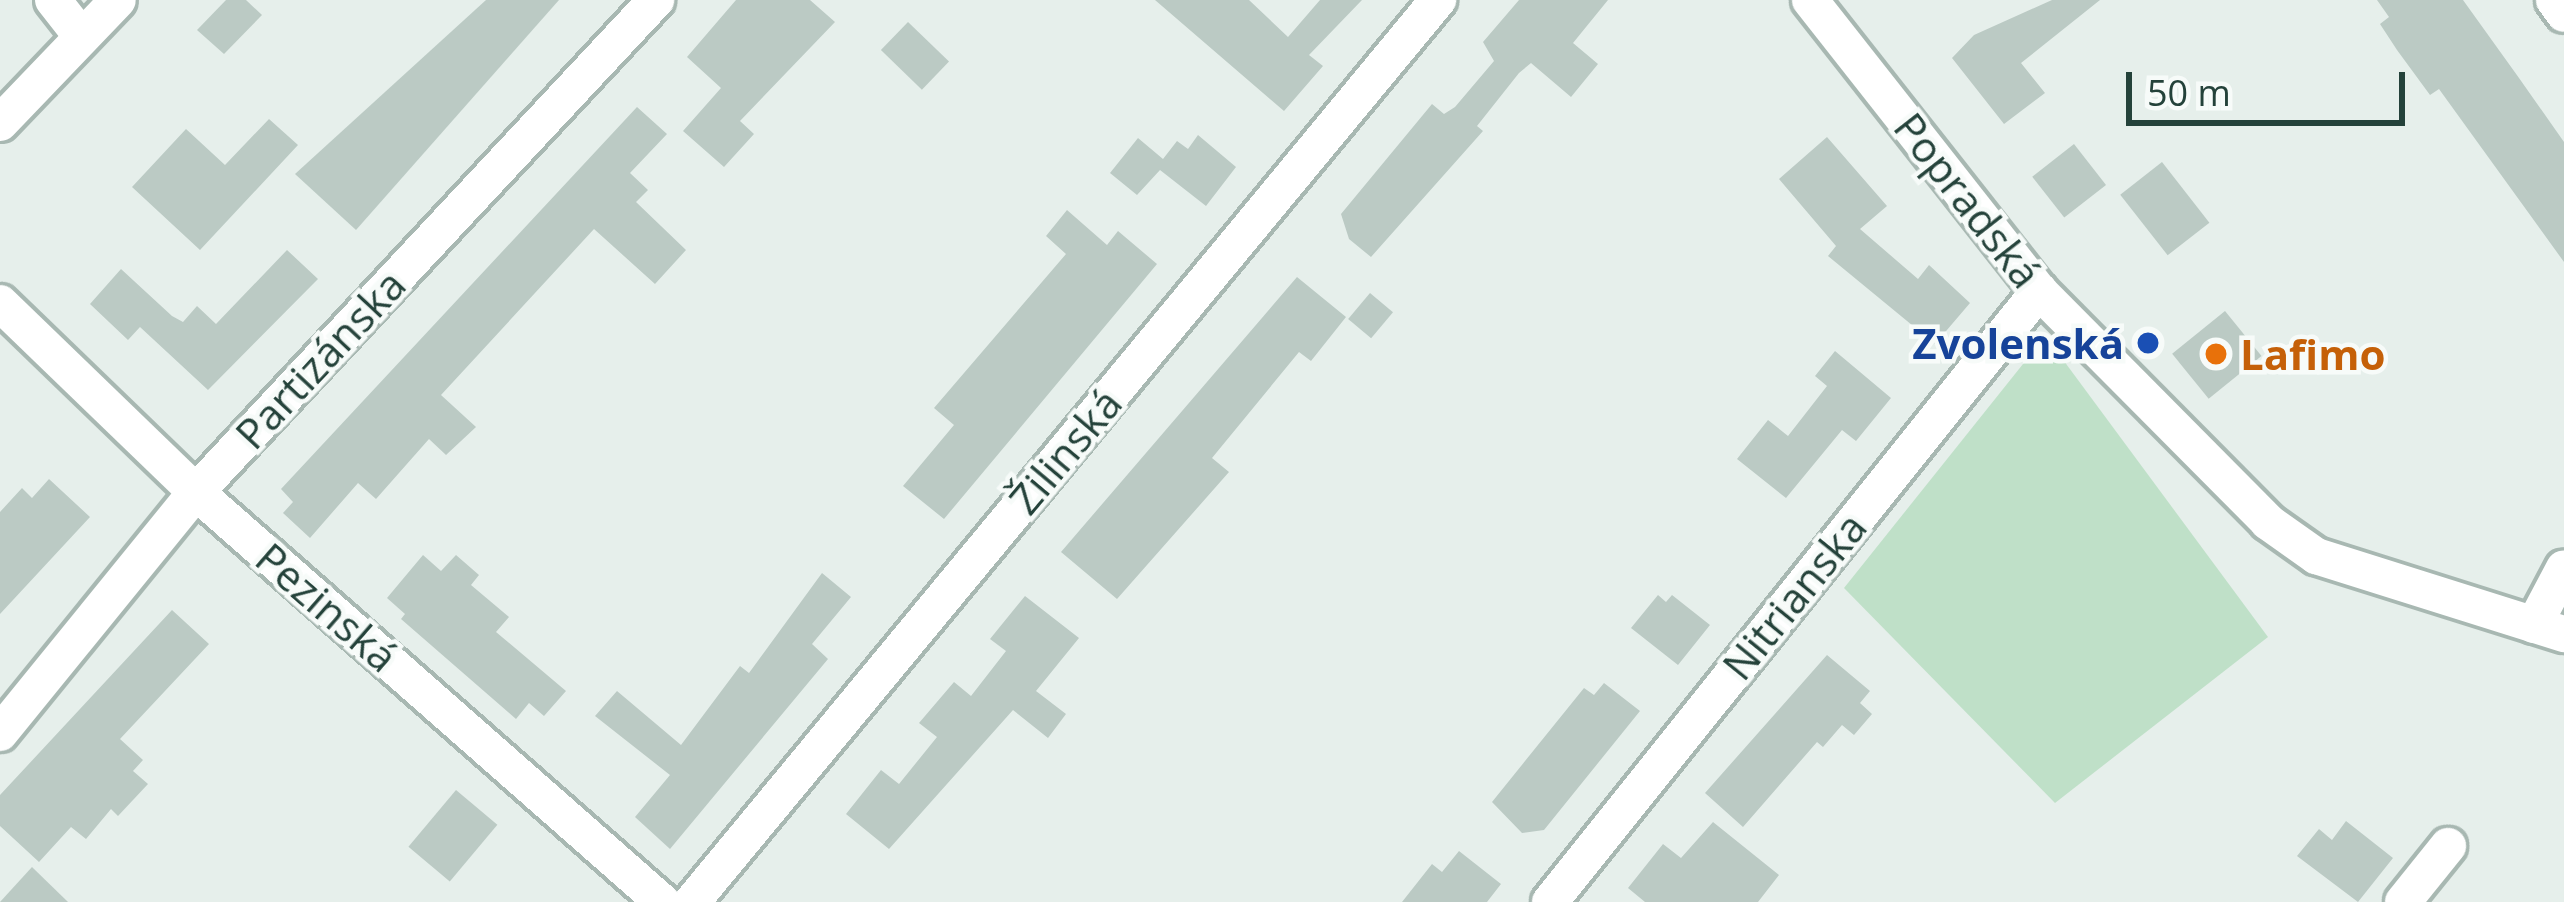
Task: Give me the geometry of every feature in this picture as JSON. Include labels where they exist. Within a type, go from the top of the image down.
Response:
[{"type":"street","points":[[53,0],[82,37]]},
{"type":"street","points":[[0,122],[118,0]]},
{"type":"street","name":"Partizánska","points":[[0,733],[196,492],[656,0]]},
{"type":"street","name":"Žilinská","points":[[692,902],[1438,0]]},
{"type":"street","name":"Popradská","points":[[1810,0],[2039,291],[2268,522],[2316,556],[2549,629]]},
{"type":"street","points":[[2554,0],[2564,14]]},
{"type":"street","name":"Nitrianska","points":[[1550,902],[2039,291]]},
{"type":"street","name":"Pezinská","points":[[0,303],[196,492],[662,902]]},
{"type":"street","points":[[2549,629],[2564,568]]},
{"type":"street","points":[[2403,902],[2448,846]]},
{"type":"green space","points":[[2049,352],[2061,357],[2268,637],[2055,803],[1844,588],[2027,359]]},
{"type":"building","points":[[226,0],[246,0],[262,15],[224,54],[197,30]]},
{"type":"building","points":[[486,0],[559,0],[356,230],[295,174]]},
{"type":"building","points":[[736,0],[810,0],[835,22],[740,121],[754,134],[724,167],[683,131],[721,88],[687,57]]},
{"type":"building","points":[[1155,0],[1249,0],[1288,37],[1320,0],[1362,0],[1309,55],[1323,66],[1284,111]]},
{"type":"building","points":[[1519,0],[1608,0],[1573,43],[1598,64],[1571,97],[1531,63],[1519,73],[1477,126],[1483,131],[1371,257],[1349,239],[1341,214],[1432,104],[1444,114],[1455,107],[1494,61],[1483,42]]},
{"type":"building","points":[[2052,0],[2100,0],[2021,63],[2045,93],[2004,124],[1952,58],[1974,35]]},
{"type":"building","points":[[2377,0],[2463,0],[2519,78],[2564,142],[2564,262],[2439,89],[2430,95],[2397,50],[2380,24],[2389,17]]},
{"type":"building","points":[[908,22],[949,62],[922,90],[881,50]]},
{"type":"building","points":[[637,107],[667,134],[630,173],[648,190],[636,202],[686,250],[655,284],[594,229],[441,395],[476,427],[446,455],[429,439],[376,499],[358,483],[310,538],[283,513],[293,502],[281,489]]},
{"type":"building","points":[[269,119],[298,145],[200,250],[132,187],[186,129],[225,165]]},
{"type":"building","points":[[1198,135],[1236,167],[1206,206],[1160,170],[1137,195],[1110,173],[1138,138],[1163,159],[1177,141],[1188,149]]},
{"type":"building","points":[[1827,137],[1887,206],[1860,229],[1918,279],[1929,265],[1970,303],[1935,344],[1828,256],[1836,246],[1779,179]]},
{"type":"building","points":[[2074,144],[2106,185],[2064,218],[2032,177]]},
{"type":"building","points":[[2162,162],[2209,223],[2168,255],[2120,195]]},
{"type":"building","points":[[1067,210],[1107,245],[1118,231],[1157,264],[944,519],[903,486],[954,425],[934,408],[1066,254],[1046,236]]},
{"type":"building","points":[[287,250],[318,279],[208,390],[140,327],[128,340],[90,304],[121,269],[172,316],[183,322],[197,306],[216,324]]},
{"type":"building","points":[[1297,277],[1346,317],[1311,361],[1299,352],[1212,458],[1229,472],[1117,599],[1061,552]]},
{"type":"building","points":[[1370,293],[1393,312],[1371,338],[1348,319]]},
{"type":"building","name":"Lafimo","points":[[2225,311],[2262,356],[2209,399],[2172,354]]},
{"type":"building","points":[[1835,351],[1891,398],[1856,441],[1842,430],[1786,498],[1737,459],[1768,420],[1788,436],[1827,386],[1815,376]]},
{"type":"building","points":[[49,479],[90,517],[0,614],[0,512],[22,488],[32,498]]},
{"type":"building","points":[[423,555],[441,571],[456,555],[479,575],[471,585],[509,617],[496,632],[566,691],[544,716],[529,703],[516,719],[401,619],[405,614],[387,598]]},
{"type":"building","points":[[822,573],[851,597],[812,644],[828,659],[670,849],[635,817],[670,775],[595,716],[617,691],[681,745],[740,666],[749,673]]},
{"type":"building","points":[[1658,595],[1666,602],[1672,595],[1710,625],[1678,665],[1631,628]]},
{"type":"building","points":[[1025,596],[1079,638],[1036,691],[1066,714],[1048,738],[1013,710],[889,849],[846,814],[881,770],[899,784],[937,737],[919,723],[954,682],[971,696],[1006,651],[990,639]]},
{"type":"building","points":[[172,610],[209,644],[120,739],[143,760],[133,771],[148,784],[118,816],[111,809],[86,839],[71,827],[39,862],[0,826],[0,795]]},
{"type":"building","points":[[1827,655],[1870,691],[1860,703],[1872,714],[1854,735],[1842,725],[1823,747],[1817,742],[1743,827],[1705,793]]},
{"type":"building","points":[[1604,683],[1640,711],[1544,830],[1522,833],[1492,802],[1584,688],[1594,695]]},
{"type":"building","points":[[456,790],[497,825],[450,881],[408,847]]},
{"type":"building","points":[[2346,821],[2393,858],[2358,902],[2297,856],[2319,829],[2332,840]]},
{"type":"building","points":[[1713,822],[1779,875],[1758,902],[1645,902],[1628,888],[1663,844],[1681,858]]},
{"type":"building","points":[[1459,851],[1501,884],[1487,902],[1402,902],[1432,864],[1442,872]]},
{"type":"building","points":[[32,867],[68,902],[0,902]]},
{"type":"place","name":"Zvolenská","points":[[2148,343]]},
{"type":"place","name":"Lafimo","points":[[2216,354]]}]
